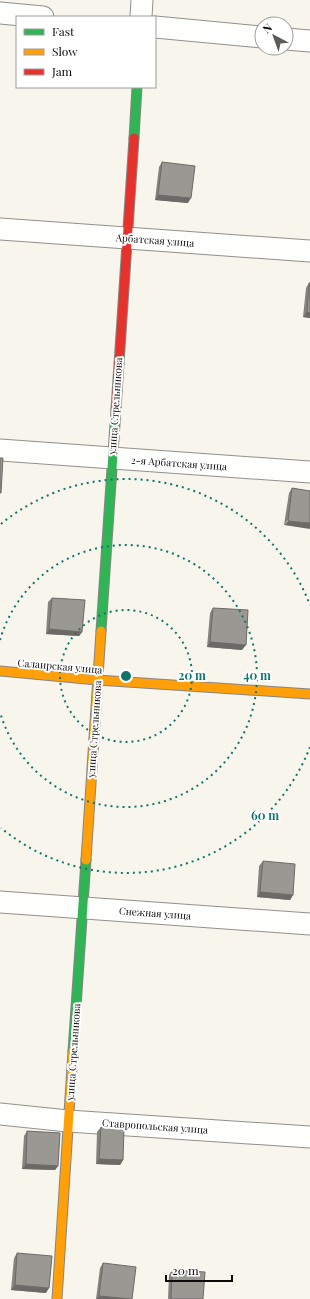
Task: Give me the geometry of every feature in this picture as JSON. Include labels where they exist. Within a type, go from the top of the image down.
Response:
[{"type":"street","points":[[141,16],[142,0]]},
{"type":"street","points":[[0,13],[32,16]]},
{"type":"street","points":[[156,27],[254,36]]},
{"type":"street","points":[[294,40],[310,41]]},
{"type":"street","name":"улица Стрельникова","points":[[56,1299],[111,458],[137,88]]},
{"type":"street","name":"Арбатская улица","points":[[0,229],[310,251]]},
{"type":"street","name":"2-я Арбатская улица","points":[[0,450],[310,472]]},
{"type":"street","name":"Салаирская улица","points":[[0,671],[97,680],[310,694]]},
{"type":"street","name":"Снежная улица","points":[[0,902],[310,924]]},
{"type":"street","name":"Ставропольская улица","points":[[0,1114],[310,1136]]},
{"type":"building","points":[[162,162],[195,166],[191,198],[158,195]]},
{"type":"building","points":[[310,283],[310,313],[307,312]]},
{"type":"building","points":[[0,458],[3,458],[1,493],[0,493]]},
{"type":"building","points":[[292,488],[310,491],[310,523],[288,521]]},
{"type":"building","points":[[52,598],[85,600],[82,632],[49,629]]},
{"type":"building","points":[[213,608],[248,610],[246,645],[210,642]]},
{"type":"building","points":[[263,861],[295,864],[293,895],[260,892]]},
{"type":"building","points":[[101,1127],[124,1128],[123,1160],[99,1159]]},
{"type":"building","points":[[27,1131],[60,1133],[58,1166],[26,1164]]},
{"type":"building","points":[[17,1253],[52,1256],[49,1288],[15,1285]]},
{"type":"building","points":[[103,1263],[136,1267],[132,1299],[99,1296]]},
{"type":"building","points":[[172,1270],[205,1272],[203,1299],[171,1299]]},
{"type":"traffic: fast","points":[[134,138],[137,88]]},
{"type":"traffic: fast","points":[[101,631],[116,409]]},
{"type":"traffic: fast","points":[[73,1051],[86,860]]},
{"type":"traffic: slow","points":[[86,860],[101,631]]},
{"type":"traffic: slow","points":[[0,671],[97,680],[310,694]]},
{"type":"traffic: slow","points":[[57,1299],[73,1051]]},
{"type":"traffic: jam","points":[[116,409],[134,138]]}]
